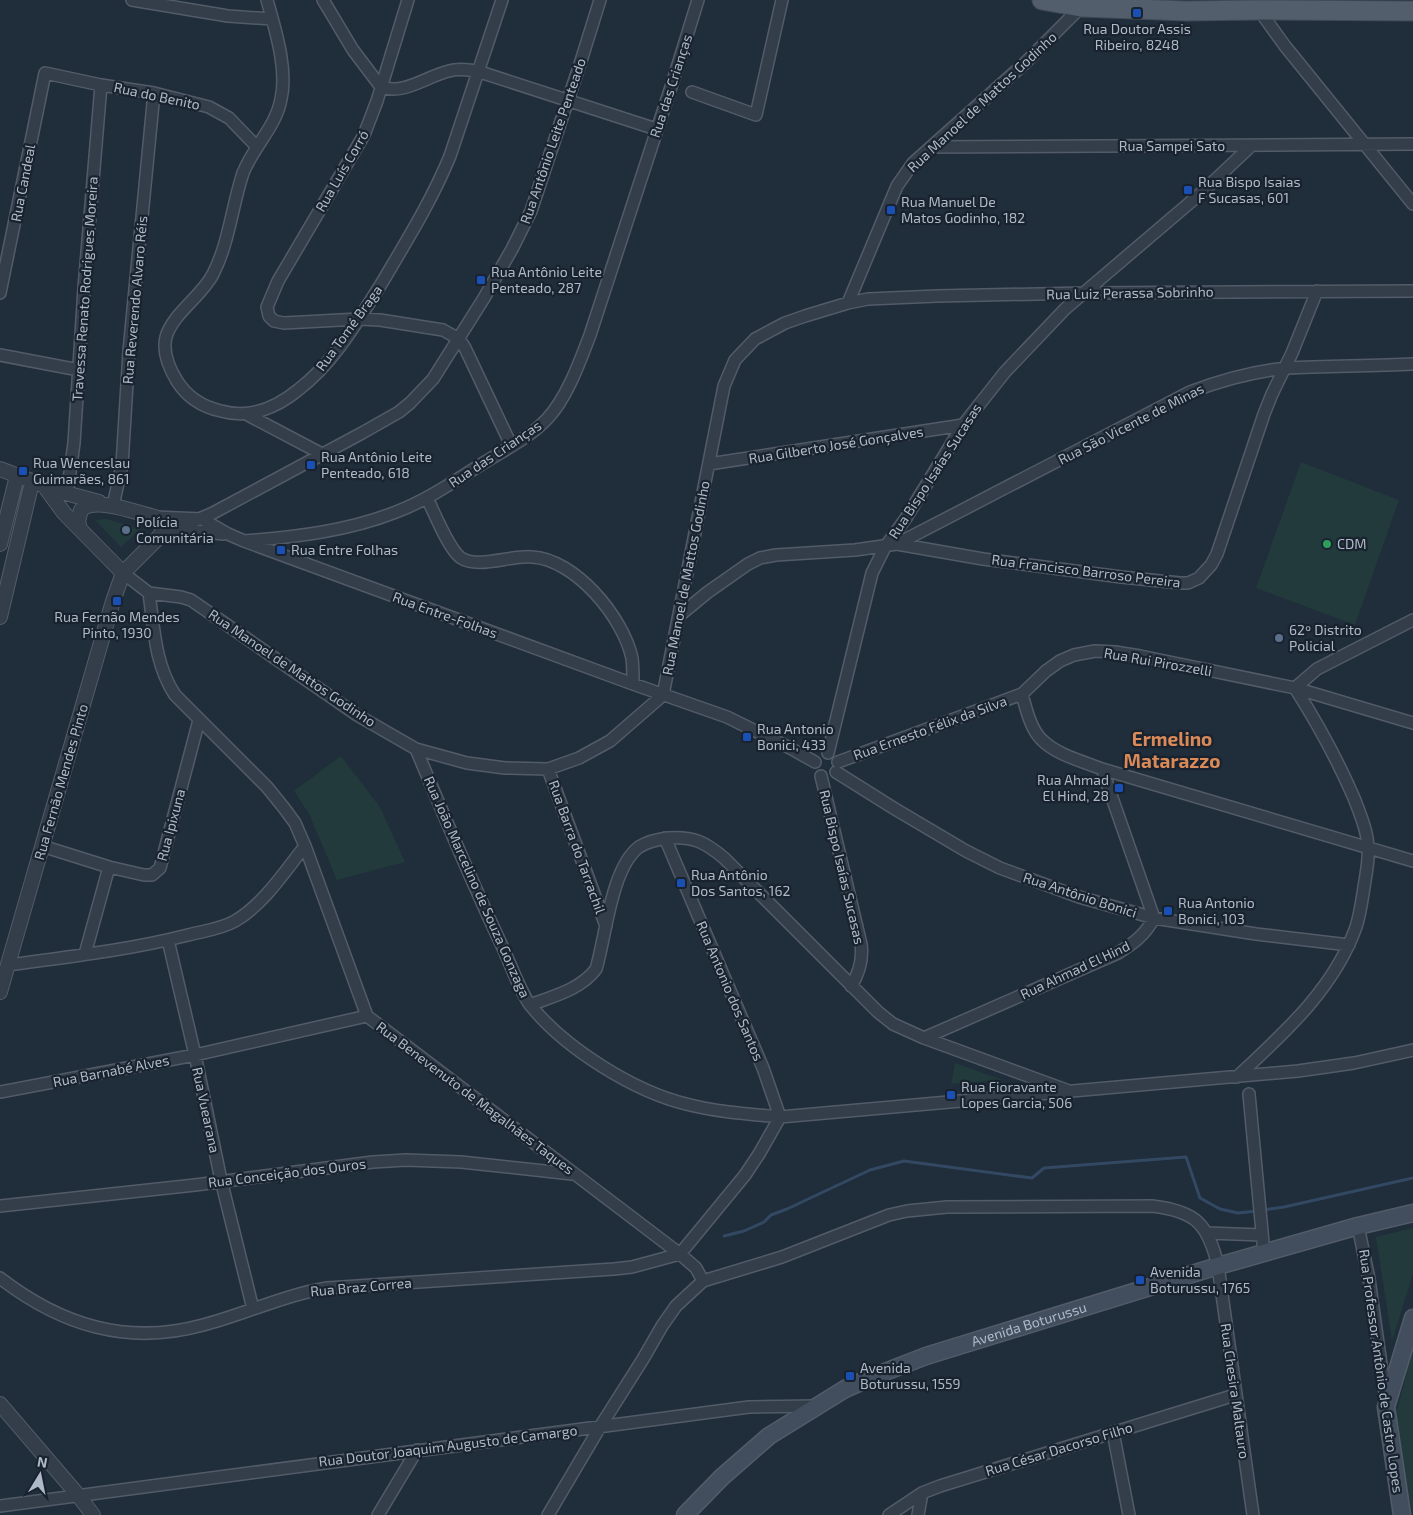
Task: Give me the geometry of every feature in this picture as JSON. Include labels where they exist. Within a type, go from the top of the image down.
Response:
[{"type":"main road","points":[[1042,0],[1082,7],[1186,11],[1413,11]]},
{"type":"main road","name":"Avenida Boturussu","points":[[685,1515],[722,1477],[769,1436],[845,1389],[872,1377],[926,1356],[1218,1266],[1358,1226],[1413,1214]]},
{"type":"main road","points":[[1386,1407],[1413,1318]]},
{"type":"main road","name":"Rua Professor Antônio de Castro Lopes","points":[[1386,1407],[1402,1515]]},
{"type":"street","points":[[132,0],[228,16],[272,20]]},
{"type":"street","name":"Rua Tomé Braga","points":[[267,0],[281,60],[282,97],[270,128],[257,147],[244,172],[221,255],[214,273],[172,326],[165,342],[170,370],[185,392],[212,409],[248,415],[278,404],[299,390],[333,355],[359,319],[408,239],[440,180],[450,156],[477,70],[502,0]]},
{"type":"street","points":[[323,0],[358,57],[381,87],[394,90],[416,84],[450,70],[477,70],[656,129]]},
{"type":"street","name":"Rua Luís Corró","points":[[359,319],[284,323],[268,316],[267,307],[270,297],[283,273],[359,146],[371,117],[408,0]]},
{"type":"street","name":"Rua Antônio Leite Penteado","points":[[160,536],[202,519],[362,433],[410,403],[433,379],[512,249],[530,211],[600,0]]},
{"type":"street","name":"Rua das Crianças","points":[[244,541],[321,533],[345,528],[397,512],[427,498],[533,431],[547,418],[561,398],[590,335],[698,0]]},
{"type":"street","points":[[692,92],[756,115],[782,0]]},
{"type":"street","name":"Rua Manoel de Mattos Godinho","points":[[149,593],[181,596],[190,600],[357,715],[416,750],[467,763],[505,768],[548,768],[579,758],[610,741],[663,695],[724,386],[735,360],[755,339],[785,323],[848,303],[897,186],[913,163],[1025,62],[1082,7]]},
{"type":"street","points":[[1259,10],[1285,46],[1413,204]]},
{"type":"street","name":"Rua do Benito","points":[[45,73],[195,102],[220,112],[257,147]]},
{"type":"street","name":"Rua Candeal","points":[[0,292],[4,252],[45,73]]},
{"type":"street","name":"Travessa Renato Rodrigues Moreira","points":[[67,494],[74,443],[84,288],[102,85]]},
{"type":"street","name":"Rua Reverendo Alvaro Réis","points":[[113,506],[122,465],[129,350],[154,94]]},
{"type":"street","name":"Rua Sampei Sato","points":[[931,147],[1413,144]]},
{"type":"street","name":"Rua Bispo Isaías Sucasas","points":[[828,753],[872,573],[885,547],[906,518],[963,425],[1015,360],[1053,320],[1200,194],[1250,146]]},
{"type":"street","name":"Rua Luiz Perassa Sobrinho","points":[[848,303],[900,297],[1413,290]]},
{"type":"street","name":"Rua Francisco Barroso Pereira","points":[[680,615],[731,575],[760,558],[776,554],[855,550],[897,544],[983,559],[1112,576],[1180,583],[1192,582],[1204,574],[1217,554],[1264,414],[1302,330],[1317,291]]},
{"type":"street","points":[[359,319],[435,328],[451,333],[459,339],[511,445]]},
{"type":"street","points":[[0,355],[79,370]]},
{"type":"street","name":"Rua São Vicente de Minas","points":[[897,544],[1190,392],[1222,381],[1285,368],[1413,364]]},
{"type":"street","points":[[248,415],[322,454]]},
{"type":"street","name":"Rua Gilberto José Gonçalves","points":[[709,464],[963,425]]},
{"type":"street","points":[[0,469],[67,494],[155,517],[202,519]]},
{"type":"street","points":[[0,544],[17,476]]},
{"type":"street","points":[[0,617],[32,482]]},
{"type":"street","points":[[45,487],[64,513],[123,573],[149,593]]},
{"type":"street","points":[[427,498],[459,557],[476,563],[522,556],[546,559],[584,583],[608,609],[626,642],[632,658],[633,684]]},
{"type":"street","points":[[80,529],[79,515],[85,506],[113,506]]},
{"type":"street","points":[[123,573],[160,536],[163,528],[162,524],[155,517]]},
{"type":"street","name":"Rua Entre-Folhas","points":[[202,519],[244,541],[663,695]]},
{"type":"street","name":"Rua Entre-Folhas","points":[[178,529],[228,534]]},
{"type":"street","name":"Rua Fernão Mendes Pinto","points":[[0,992],[113,601],[123,573]]},
{"type":"street","name":"Rua Benevenuto de Magalhães Taques","points":[[149,593],[162,672],[175,695],[266,787],[295,823],[306,846],[367,1016],[639,1225],[680,1254],[696,1268],[703,1281]]},
{"type":"street","points":[[1236,1077],[1289,1028],[1314,1000],[1349,945],[1362,902],[1368,848],[1359,810],[1325,737],[1295,688],[1317,669],[1413,620]]},
{"type":"street","name":"Rua Rui Pirozzelli","points":[[1022,694],[1046,671],[1060,661],[1074,655],[1115,652],[1295,688],[1413,723]]},
{"type":"street","points":[[1022,694],[1027,712],[1041,740],[1055,750],[1102,770],[1413,860]]},
{"type":"street","name":"Rua Ernesto Félix da Silva","points":[[837,767],[1022,694]]},
{"type":"street","points":[[663,695],[726,717],[815,762]]},
{"type":"street","name":"Rua Ipixuna","points":[[42,846],[109,867],[148,876],[156,873],[160,868],[199,720]]},
{"type":"street","name":"Rua João Marcelino de Souza Gonzaga","points":[[416,750],[495,932],[530,1004],[572,1045],[615,1075],[653,1093],[684,1104],[714,1110],[780,1117],[1298,1071],[1381,1058],[1413,1050]]},
{"type":"street","points":[[828,753],[817,757],[814,768],[821,776],[826,777],[837,767]]},
{"type":"street","name":"Rua Antônio Bonici","points":[[828,753],[832,755],[837,767],[895,809],[966,852],[1000,868],[1079,897],[1154,918],[1256,934],[1349,945]]},
{"type":"street","name":"Rua Barra do Tarrachil","points":[[548,768],[606,926]]},
{"type":"street","points":[[1102,770],[1154,918]]},
{"type":"street","name":"Rua Bispo Isaías Sucasas","points":[[821,776],[861,944],[860,970],[852,986]]},
{"type":"street","points":[[530,1004],[579,985],[589,978],[596,969],[617,884],[631,855],[644,845],[665,838],[695,839],[715,851],[878,1012],[893,1024],[924,1038],[1072,1092]]},
{"type":"street","name":"Rua Antonio dos Santos","points":[[665,838],[763,1068],[780,1117]]},
{"type":"street","points":[[8,965],[168,940],[222,927],[251,910],[306,846]]},
{"type":"street","points":[[85,954],[109,867]]},
{"type":"street","name":"Rua Ahmad El Hind","points":[[924,1038],[1118,953],[1136,942],[1147,932],[1154,918]]},
{"type":"street","name":"Rua Vuearana","points":[[168,940],[195,1055],[221,1180],[253,1308]]},
{"type":"street","name":"Rua Barnabé Alves","points":[[0,1092],[195,1055],[367,1016]]},
{"type":"street","points":[[1248,1094],[1264,1253]]},
{"type":"street","points":[[680,1254],[745,1175],[780,1117]]},
{"type":"street","name":"Rua Conceição dos Ouros","points":[[0,1206],[195,1185],[221,1180],[373,1162],[406,1160],[461,1162],[574,1174]]},
{"type":"street","points":[[548,1515],[662,1326],[676,1306],[703,1281],[782,1257],[889,1215],[907,1211],[948,1208],[1152,1206],[1170,1208],[1185,1214],[1208,1233],[1218,1266]]},
{"type":"street","name":"Rua Professor Antônio de Castro Lopes","points":[[1358,1226],[1369,1279],[1386,1407]]},
{"type":"street","points":[[1208,1233],[1261,1232]]},
{"type":"street","name":"Rua Braz Correa","points":[[0,1278],[31,1300],[56,1313],[100,1328],[126,1333],[151,1333],[182,1330],[204,1325],[312,1290],[614,1269],[632,1267],[680,1254]]},
{"type":"street","name":"Rua Chesira Maltauro","points":[[1218,1266],[1253,1515]]},
{"type":"street","name":"Rua César Dacorso Filho","points":[[889,1515],[922,1493],[940,1486],[1236,1395]]},
{"type":"street","points":[[0,1404],[93,1515]]},
{"type":"street","name":"Rua Doutor Joaquim Augusto de Camargo","points":[[0,1506],[749,1407],[818,1406]]},
{"type":"street","points":[[1113,1432],[1129,1515]]},
{"type":"street","points":[[378,1515],[417,1450]]},
{"type":"street","points":[[918,1515],[922,1493]]},
{"type":"green space","name":"CDM","points":[[1301,462],[1399,500],[1355,625],[1256,588]]},
{"type":"green space","points":[[106,519],[141,529],[121,547],[95,520]]},
{"type":"green space","points":[[341,756],[380,807],[405,862],[337,880],[309,814],[294,791]]},
{"type":"green space","points":[[955,1063],[1003,1080],[951,1084]]},
{"type":"green space","points":[[1413,1228],[1413,1274],[1392,1341],[1376,1237]]},
{"type":"green space","points":[[1413,1339],[1413,1515],[1398,1452],[1396,1414],[1406,1376],[1408,1354]]},
{"type":"waterway","points":[[724,1236],[744,1231],[764,1222],[771,1215],[870,1170],[904,1161],[1032,1178],[1044,1168],[1186,1157],[1200,1198],[1220,1209],[1238,1213],[1257,1211]]},
{"type":"waterway","points":[[1263,1210],[1413,1178]]},
{"type":"place","name":"Rua Doutor Assis Ribeiro, 8248","points":[[1137,13]]},
{"type":"place","name":"Rua Bispo Isaias F Sucasas, 601","points":[[1188,190]]},
{"type":"place","name":"Rua Manuel De Matos Godinho, 182","points":[[891,210]]},
{"type":"place","name":"Rua Antônio Leite Penteado, 287","points":[[481,280]]},
{"type":"place","name":"Rua Antônio Leite Penteado, 618","points":[[311,465]]},
{"type":"place","name":"Rua Wenceslau Guimarães, 861","points":[[23,471]]},
{"type":"place","name":"Polícia Comunitária","points":[[126,530]]},
{"type":"place","name":"CDM","points":[[1327,544]]},
{"type":"place","name":"Rua Entre Folhas","points":[[281,550]]},
{"type":"place","name":"Rua Fernão Mendes Pinto, 1930","points":[[117,601]]},
{"type":"place","name":"62º Distrito Policial","points":[[1279,638]]},
{"type":"place","name":"Rua Antonio Bonici, 433","points":[[747,737]]},
{"type":"place","name":"Rua Ahmad El Hind, 28","points":[[1119,788]]},
{"type":"place","name":"Rua Antônio Dos Santos, 162","points":[[681,883]]},
{"type":"place","name":"Rua Antonio Bonici, 103","points":[[1168,911]]},
{"type":"place","name":"Rua Fioravante Lopes Garcia, 506","points":[[951,1095]]},
{"type":"place","name":"Avenida Boturussu, 1765","points":[[1140,1280]]},
{"type":"place","name":"Avenida Boturussu, 1559","points":[[850,1376]]},
{"type":"district","name":"Ermelino Matarazzo","points":[[1172,750]]}]
